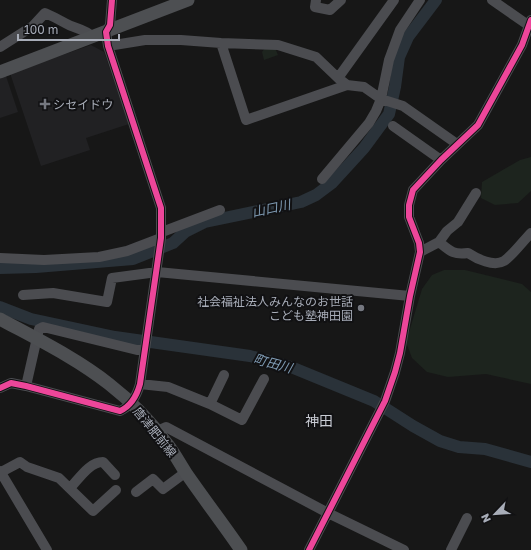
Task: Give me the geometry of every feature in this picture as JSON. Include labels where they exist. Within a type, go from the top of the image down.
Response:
[{"type":"main road","points":[[0,72],[188,0]]},
{"type":"main road","name":"唐津肥前線","points":[[0,319],[90,370],[131,403],[157,431],[241,550]]},
{"type":"street","points":[[0,388],[11,383],[120,411],[131,403],[137,394],[140,384],[162,235],[161,208],[108,46],[106,32],[110,25],[112,0]]},
{"type":"street","points":[[316,0],[315,7],[330,10],[341,0]]},
{"type":"street","points":[[338,78],[394,0]]},
{"type":"street","points":[[322,179],[369,123],[376,111],[381,98],[389,60],[400,30],[420,0]]},
{"type":"street","points":[[309,550],[385,401],[395,372],[420,252],[419,243],[409,217],[409,205],[413,190],[457,144],[478,125],[522,45],[529,23],[492,0]]},
{"type":"street","points":[[0,47],[33,26],[45,13],[86,31],[93,37]]},
{"type":"street","points":[[108,46],[145,40],[181,40],[278,45],[316,57],[347,85]]},
{"type":"street","points":[[221,43],[246,120],[347,85],[364,87],[381,98],[403,106],[457,144]]},
{"type":"street","points":[[393,126],[441,160]]},
{"type":"street","points":[[420,252],[438,242],[447,231],[458,222],[476,193]]},
{"type":"street","points":[[0,258],[44,260],[99,257],[127,250],[220,210]]},
{"type":"street","points":[[438,242],[450,252],[459,254],[468,253],[478,260],[498,263],[504,260],[531,233]]},
{"type":"street","points":[[23,295],[53,293],[107,302],[112,278],[157,272],[410,296]]},
{"type":"street","points":[[26,386],[39,329],[43,327],[137,350],[145,350]]},
{"type":"street","points":[[210,404],[224,375]]},
{"type":"street","points":[[140,384],[168,387],[210,404],[242,420],[264,379]]},
{"type":"street","points":[[157,431],[166,427],[328,513],[404,550]]},
{"type":"street","points":[[47,550],[1,477],[20,462],[27,467],[59,478],[93,511],[116,490]]},
{"type":"street","points":[[70,488],[92,465],[97,462],[103,462],[115,475]]},
{"type":"street","points":[[136,492],[153,479],[162,490],[186,472]]},
{"type":"street","points":[[451,550],[467,518]]},
{"type":"shaded area","points":[[91,45],[104,52],[129,124],[86,138],[90,150],[41,166],[10,73]]},
{"type":"shaded area","points":[[266,47],[275,48],[278,55],[264,60],[262,52]]},
{"type":"shaded area","points":[[6,76],[18,112],[0,118],[0,78]]},
{"type":"shaded area","points":[[531,157],[531,191],[518,203],[495,205],[481,198],[482,182],[520,160]]},
{"type":"shaded area","points":[[444,270],[465,270],[522,284],[531,292],[531,384],[486,374],[448,377],[427,372],[412,358],[406,342],[422,289],[432,275]]},
{"type":"waterway","name":"山口川","points":[[0,268],[36,267],[133,259],[173,243],[185,232],[205,222],[301,202],[316,195],[332,183],[364,148],[389,114],[395,87],[399,57],[408,37],[436,0]]},
{"type":"waterway","name":"町田川","points":[[0,307],[31,319],[115,337],[250,356],[291,367],[374,401],[440,441],[459,447],[485,449],[531,462]]},
{"type":"cycle path","points":[[0,388],[11,383],[120,411],[133,400],[140,384],[161,238],[161,208],[108,46],[106,32],[110,25],[112,0]]},
{"type":"cycle path","points":[[309,550],[385,401],[395,372],[420,252],[419,243],[409,217],[409,205],[413,190],[441,160],[478,125],[522,45],[531,20]]},
{"type":"place","name":"シセイドウ","points":[[45,104]]},
{"type":"place","name":"社会福祉法人みんなのお世話 こども塾神田園","points":[[361,308]]},
{"type":"district","name":"神田","points":[[319,420]]}]
